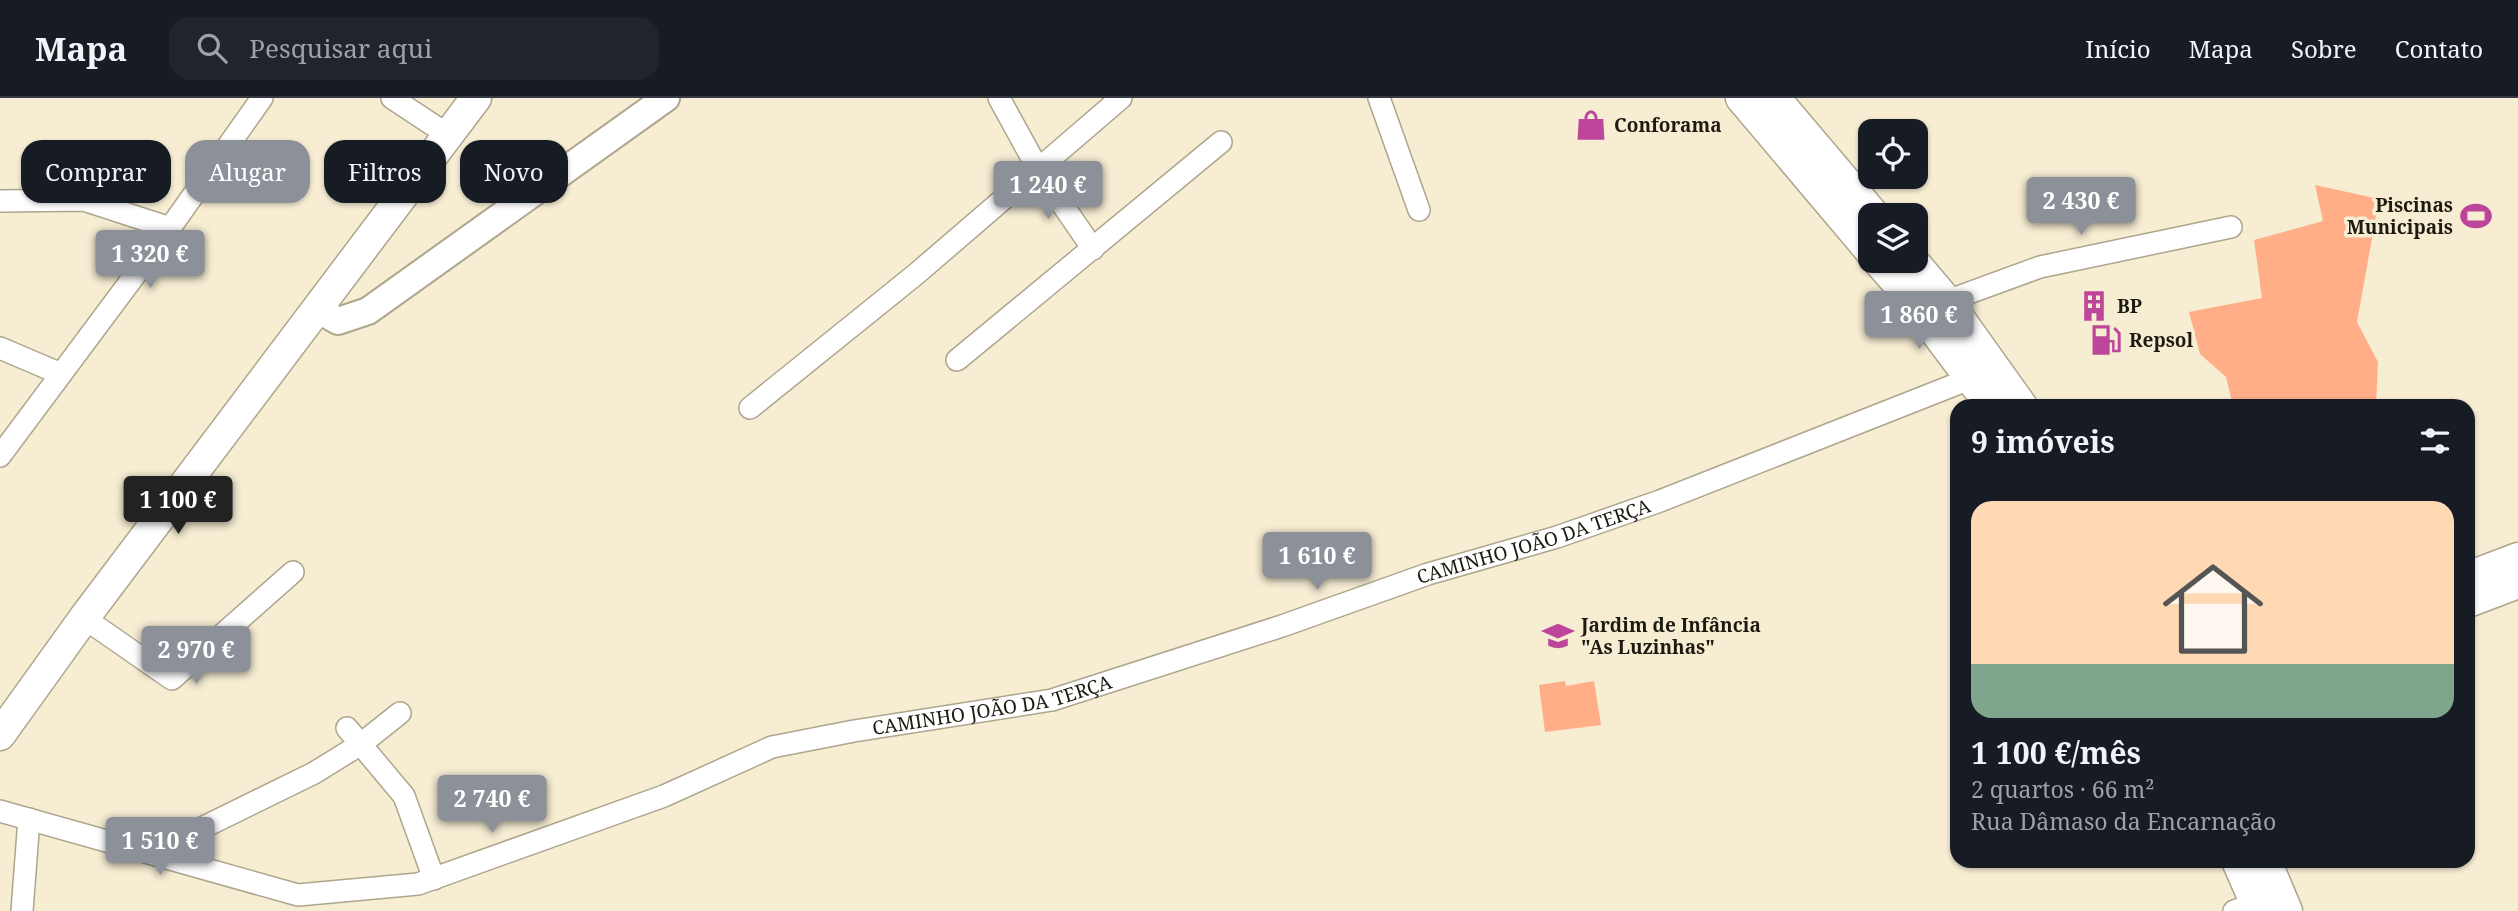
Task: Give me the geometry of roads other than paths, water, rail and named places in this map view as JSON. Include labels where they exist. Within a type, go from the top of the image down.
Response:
[{"type":"main road","points":[[0,735],[84,618],[476,98]]},
{"type":"main road","points":[[1741,98],[1858,237]]},
{"type":"main road","points":[[1775,98],[1864,203]]},
{"type":"main road","points":[[1888,273],[1986,399]]},
{"type":"main road","points":[[1923,273],[1947,301],[2017,399]]},
{"type":"main road","points":[[2475,573],[2518,558]]},
{"type":"main road","points":[[2475,599],[2518,583]]},
{"type":"main road","points":[[2239,868],[2250,908]]},
{"type":"main road","points":[[2269,868],[2287,911]]},
{"type":"street","points":[[392,98],[448,135]]},
{"type":"street","points":[[317,309],[338,321],[368,311],[666,98]]},
{"type":"street","points":[[999,98],[1038,169],[1093,249]]},
{"type":"street","points":[[750,408],[915,275],[1121,98]]},
{"type":"street","points":[[1380,98],[1419,210]]},
{"type":"street","points":[[0,456],[170,228],[254,100]]},
{"type":"street","points":[[957,360],[1221,142]]},
{"type":"street","points":[[0,201],[83,200],[170,228]]},
{"type":"street","points":[[1947,301],[2040,267],[2231,227]]},
{"type":"street","points":[[0,348],[61,374]]},
{"type":"street","name":"CAMINHO JOÃO DA TERÇA","points":[[0,811],[328,902],[418,884],[664,796],[772,747],[854,731],[1052,700],[1282,626],[1428,574],[1557,537],[1660,501],[1972,378]]},
{"type":"street","points":[[84,618],[172,679],[293,572]]},
{"type":"street","points":[[151,853],[314,773],[361,744],[400,713]]},
{"type":"street","points":[[347,728],[404,796],[433,879]]},
{"type":"street","points":[[22,911],[29,819]]},
{"type":"place","name":"Conforama","points":[[1591,125]]},
{"type":"place","name":"Piscinas Municipais","points":[[2476,216]]},
{"type":"place","name":"BP","points":[[2094,306]]},
{"type":"place","name":"Repsol","points":[[2106,340]]},
{"type":"place","name":"Jardim de Infância \"As Luzinhas\"","points":[[1558,636]]}]
